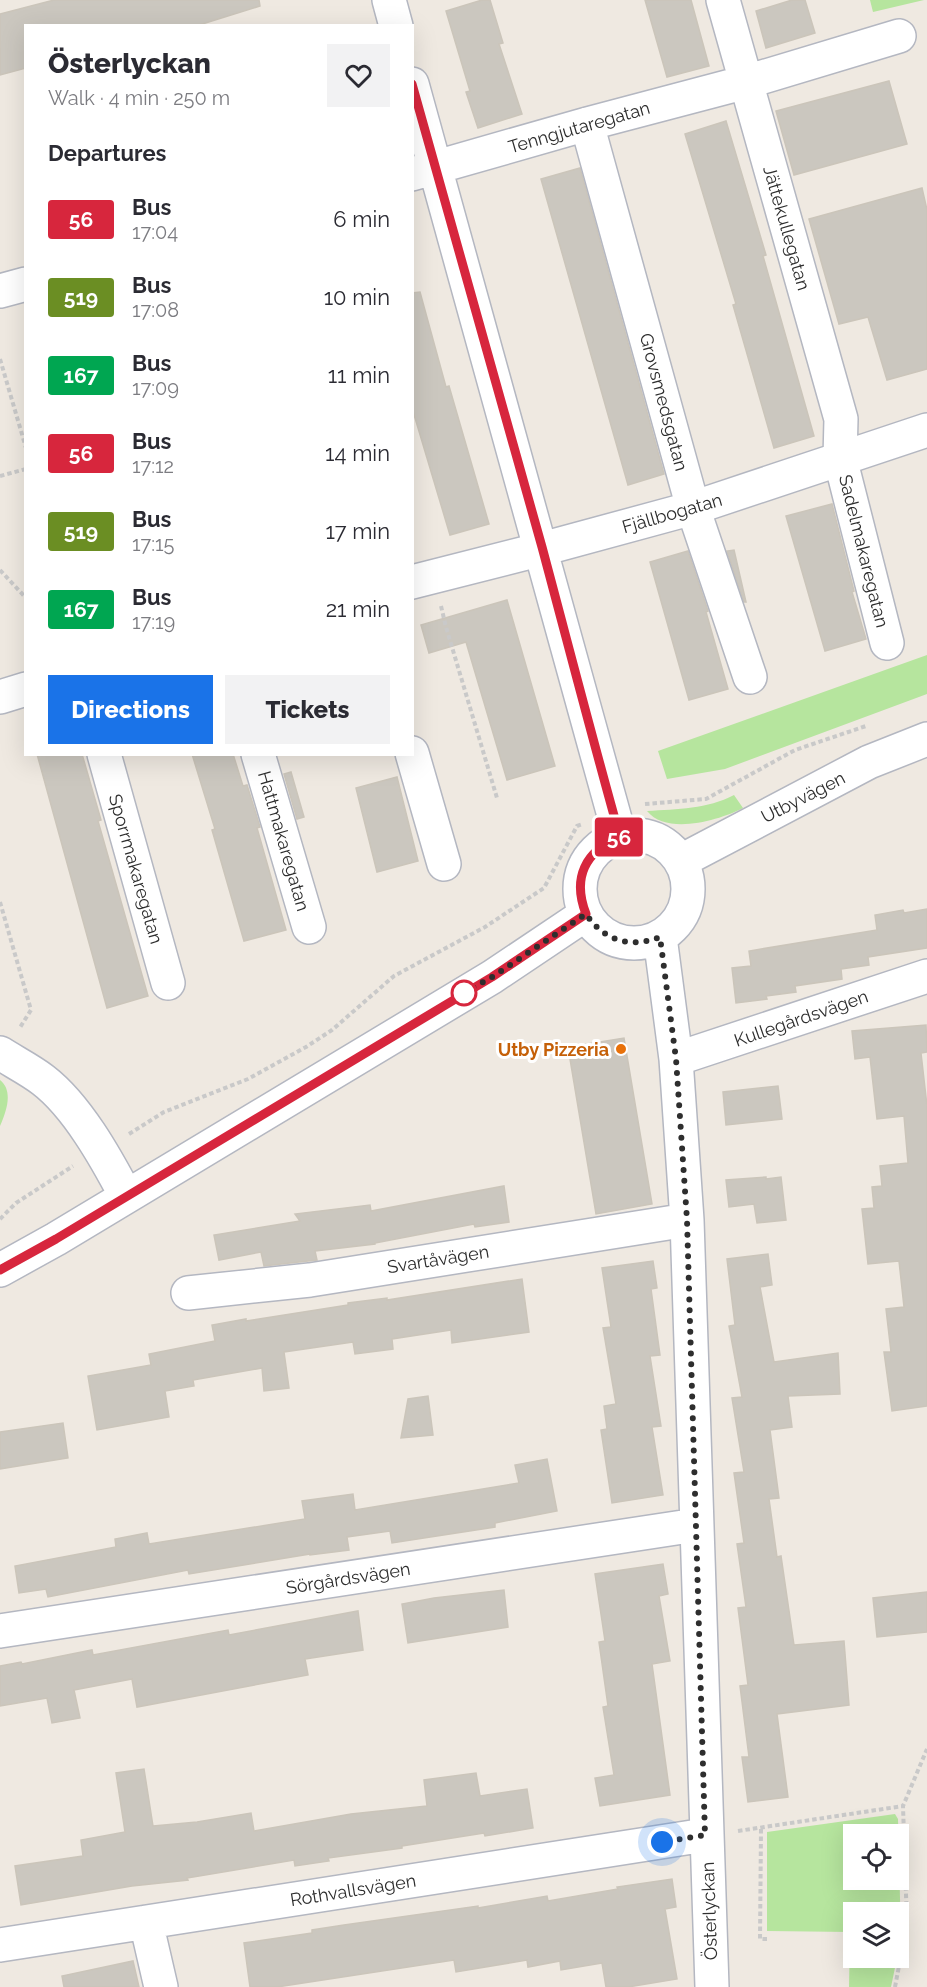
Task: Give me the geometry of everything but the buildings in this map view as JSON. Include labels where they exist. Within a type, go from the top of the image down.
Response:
[{"type":"street","points":[[389,0],[395,24]]},
{"type":"street","name":"Jättekullegatan","points":[[723,0],[841,419],[840,458]]},
{"type":"street","name":"Tenngjutaregatan","points":[[424,170],[746,82],[899,36]]},
{"type":"street","points":[[414,98],[424,170],[542,549],[620,837]]},
{"type":"street","name":"Grovsmedsgatan","points":[[587,124],[693,508],[750,677]]},
{"type":"street","points":[[0,291],[24,285]]},
{"type":"street","name":"Fjällbogatan","points":[[424,579],[693,508],[927,430]]},
{"type":"street","name":"Sadelmakaregatan","points":[[840,458],[887,643]]},
{"type":"street","points":[[0,697],[24,691]]},
{"type":"street","name":"Utbyvägen","points":[[681,861],[869,762],[927,739]]},
{"type":"street","name":"Sporrmakaregatan","points":[[105,756],[168,983]]},
{"type":"street","name":"Hattmakaregatan","points":[[259,756],[309,927]]},
{"type":"street","points":[[413,756],[444,864]]},
{"type":"street","points":[[620,837],[650,837],[668,846],[681,861],[686,873],[688,898],[679,921],[660,937],[648,942],[624,942],[601,932],[586,914],[580,890],[584,867],[598,848],[620,837]]},
{"type":"street","points":[[0,1270],[56,1239],[492,977],[586,914]]},
{"type":"street","name":"Österlyckan","points":[[660,937],[676,1059],[687,1220],[705,1835],[712,1987]]},
{"type":"street","name":"Kullegårdsvägen","points":[[676,1059],[927,976]]},
{"type":"street","points":[[7,1046],[70,1108],[101,1150],[126,1196]]},
{"type":"street","name":"Svartåvägen","points":[[188,1293],[310,1280],[687,1220]]},
{"type":"street","name":"Sörgårdsvägen","points":[[0,1630],[696,1525]]},
{"type":"street","name":"Rothvallsvägen","points":[[0,1945],[705,1835]]},
{"type":"street","points":[[146,1922],[161,1987]]},
{"type":"path","points":[[0,359],[24,441]]},
{"type":"path","points":[[0,476],[24,470]]},
{"type":"path","points":[[0,570],[24,596]]},
{"type":"path","points":[[424,579],[446,627],[497,798]]},
{"type":"path","points":[[0,902],[32,1010],[7,1046]]},
{"type":"path","points":[[0,1219],[24,1197],[57,1175],[164,1112],[248,1079],[306,1047]]},
{"type":"path","points":[[895,1987],[907,1924],[903,1806],[927,1749]]},
{"type":"path","points":[[705,1835],[761,1829],[903,1806]]},
{"type":"path","points":[[761,1829],[760,1939],[767,1939]]},
{"type":"green space","points":[[870,0],[924,0],[873,12]]},
{"type":"green space","points":[[927,655],[927,694],[725,769],[667,779],[658,751]]},
{"type":"green space","points":[[734,795],[743,808],[708,821],[667,823],[656,819],[647,811],[703,806]]},
{"type":"green space","points":[[0,1080],[7,1090],[8,1102],[0,1126]]},
{"type":"green space","points":[[895,1814],[898,1824],[843,1824],[843,1890],[900,1890],[900,1902],[843,1902],[843,1932],[767,1931],[767,1832]]},
{"type":"green space","points":[[849,1968],[895,1968],[891,1987],[849,1987]]},
{"type":"bus line","name":"56","points":[[0,1270],[56,1239],[492,977],[532,948],[586,914],[581,902],[580,890],[584,867],[598,848],[620,837],[414,91]]},
{"type":"place","name":"Utby Pizzeria","points":[[621,1049]]},
{"type":"route","points":[[464,993],[586,914],[601,932],[624,942],[636,944],[660,937],[676,1059],[687,1220],[705,1835],[662,1842]]}]
